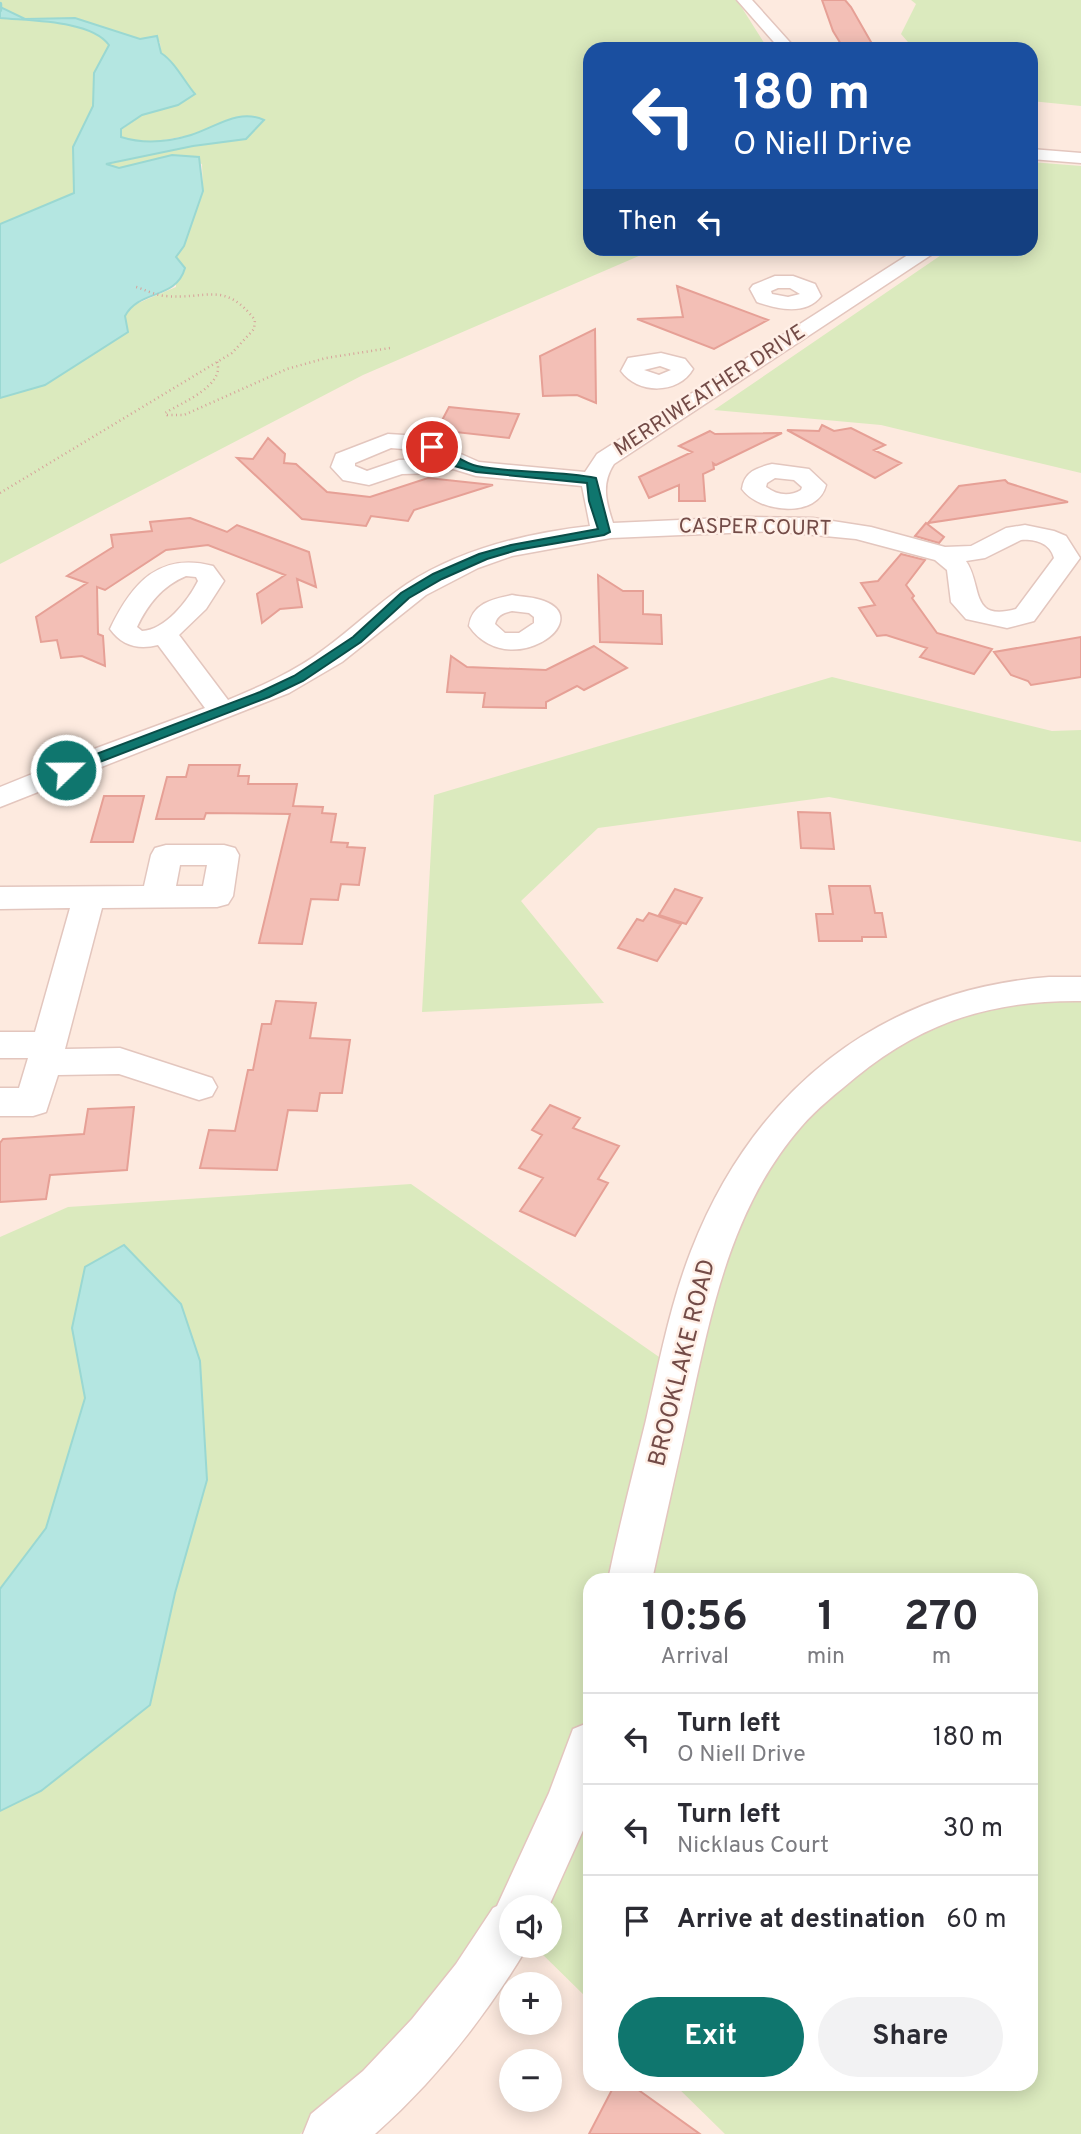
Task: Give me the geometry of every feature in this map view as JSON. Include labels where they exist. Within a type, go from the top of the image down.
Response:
[{"type":"street","points":[[744,0],[782,42]]},
{"type":"street","points":[[1038,155],[1081,158]]},
{"type":"street","name":"MERRIWEATHER DRIVE","points":[[592,480],[605,459],[919,256]]},
{"type":"street","points":[[806,300],[837,309]]},
{"type":"street","points":[[677,378],[711,389]]},
{"type":"street","points":[[454,462],[476,469],[592,480],[594,501],[604,532]]},
{"type":"street","name":"CASPER COURT","points":[[0,798],[88,761],[276,690],[328,661],[357,639],[405,595],[466,592],[483,557],[515,547],[604,532],[792,513],[944,555],[956,561],[962,570],[964,602],[968,608],[975,613],[1007,620],[1025,615],[1067,558],[1065,550],[1058,542],[1043,535],[1025,532],[1015,533],[976,553],[944,555]]},
{"type":"street","points":[[163,634],[222,711]]},
{"type":"street","points":[[0,898],[158,897]]},
{"type":"street","points":[[0,1102],[33,1102],[89,898]]},
{"type":"street","name":"BROOKLAKE ROAD","points":[[632,1573],[692,1309],[713,1247],[743,1182],[782,1125],[811,1094],[869,1048],[916,1019],[963,1001],[1009,991],[1081,989]]},
{"type":"street","points":[[0,1045],[46,1054],[120,1061],[200,1087]]},
{"type":"street","points":[[528,1895],[571,1801],[583,1766]]},
{"type":"street","points":[[331,2134],[428,2043],[499,1946]]},
{"type":"path","points":[[0,493],[217,362],[254,329],[255,320],[242,303],[217,291],[160,296],[133,286]]},
{"type":"path","points":[[217,362],[219,368],[215,379],[165,413],[167,415],[184,415],[287,369],[326,358],[390,348]]},
{"type":"green space","points":[[0,0],[737,0],[764,42],[583,42],[583,256],[639,256],[363,375],[0,564],[0,398],[45,384],[128,332],[125,316],[129,307],[176,287],[175,257],[184,246],[203,191],[202,164],[172,155],[119,168],[104,165],[193,146],[246,139],[264,121],[239,116],[191,135],[158,141],[135,142],[120,137],[121,130],[142,115],[178,105],[195,94],[175,66],[161,53],[160,42],[140,39],[75,18],[25,19],[0,7]]},
{"type":"green space","points":[[911,0],[1081,0],[1081,106],[1038,102],[1038,42],[908,42],[901,34],[916,4]]},
{"type":"green space","points":[[0,18],[74,26],[100,37],[109,45],[94,73],[93,106],[73,147],[74,193],[0,224]]},
{"type":"green space","points":[[1038,163],[1081,166],[1081,473],[881,425],[714,410],[940,256],[1038,256]]},
{"type":"green space","points":[[832,677],[1052,731],[1081,730],[1081,842],[829,797],[598,828],[521,901],[604,1003],[422,1012],[434,795]]},
{"type":"green space","points":[[998,996],[1081,1001],[1081,2134],[725,2134],[681,2091],[1038,2091],[1038,1573],[583,1573],[583,1994],[546,1958],[562,1958],[562,1895],[499,1895],[499,1939],[300,2134],[0,2134],[0,1237],[68,1207],[411,1184],[672,1366],[766,1146],[900,1032]]},
{"type":"water","points":[[0,7],[25,19],[75,18],[140,39],[157,36],[161,53],[175,66],[195,94],[178,105],[142,115],[121,129],[121,137],[138,141],[165,141],[191,135],[237,117],[264,120],[246,139],[193,146],[106,164],[119,168],[172,155],[199,157],[203,191],[184,246],[176,257],[185,268],[174,285],[131,307],[125,316],[128,332],[45,385],[0,398],[0,224],[74,193],[73,147],[93,106],[94,73],[109,45],[100,37],[75,26],[0,18]]},
{"type":"water","points":[[124,1245],[181,1304],[200,1361],[207,1480],[175,1593],[150,1705],[41,1791],[0,1811],[0,1589],[46,1528],[85,1398],[72,1328],[85,1267]]},
{"type":"building","points":[[822,0],[845,0],[871,42],[840,42]]},
{"type":"building","points":[[677,286],[768,320],[714,349],[637,319],[683,317]]},
{"type":"building","points":[[595,329],[596,403],[577,395],[543,396],[540,356]]},
{"type":"building","points":[[449,407],[519,414],[509,438],[437,430]]},
{"type":"building","points":[[822,425],[834,431],[851,428],[885,445],[874,450],[901,463],[875,478],[787,430],[819,431]]},
{"type":"building","points":[[710,431],[715,434],[782,433],[716,465],[713,463],[714,469],[703,474],[705,501],[679,501],[679,485],[649,498],[639,477],[692,452],[679,446]]},
{"type":"building","points":[[268,438],[285,454],[284,463],[296,464],[327,492],[370,497],[428,478],[493,485],[414,510],[408,521],[371,516],[366,526],[302,519],[237,458],[253,459]]},
{"type":"building","points":[[1005,480],[1068,502],[928,523],[959,486]]},
{"type":"building","points":[[190,518],[227,532],[237,525],[309,552],[316,587],[297,579],[302,607],[280,609],[262,623],[257,594],[285,575],[208,545],[166,550],[105,590],[97,587],[98,634],[103,636],[105,666],[82,656],[61,658],[57,640],[41,642],[36,617],[87,583],[67,576],[113,547],[111,535],[152,531],[150,522]]},
{"type":"building","points":[[926,523],[944,537],[939,543],[915,536]]},
{"type":"building","points":[[901,554],[925,560],[906,585],[937,633],[992,649],[974,674],[920,657],[927,648],[886,635],[877,636],[859,608],[875,605],[861,583],[878,581]]},
{"type":"building","points":[[598,575],[623,591],[643,591],[643,614],[661,615],[662,644],[600,642]]},
{"type":"building","points":[[1081,637],[1081,677],[1031,685],[1028,681],[1011,675],[994,652]]},
{"type":"building","points":[[594,646],[627,668],[584,690],[577,686],[546,702],[546,708],[483,707],[485,693],[447,692],[451,656],[467,667],[546,670]]},
{"type":"building","points":[[189,765],[240,765],[238,776],[249,776],[248,784],[297,784],[293,806],[323,807],[322,813],[336,814],[331,842],[348,843],[347,847],[365,848],[359,885],[341,884],[338,900],[311,899],[302,944],[259,943],[290,814],[206,813],[204,819],[156,819],[167,777],[186,777]]},
{"type":"building","points":[[104,796],[144,796],[133,842],[91,842]]},
{"type":"building","points":[[798,812],[830,813],[834,849],[801,848]]},
{"type":"building","points":[[829,886],[870,886],[875,913],[882,913],[886,937],[862,937],[862,941],[819,941],[816,914],[833,914]]},
{"type":"building","points":[[675,889],[702,898],[686,924],[659,915]]},
{"type":"building","points":[[649,913],[681,924],[657,961],[618,948],[637,919],[643,921]]},
{"type":"building","points":[[276,1001],[316,1003],[310,1038],[350,1040],[342,1093],[320,1093],[317,1111],[288,1110],[277,1170],[200,1168],[209,1130],[235,1131],[248,1070],[253,1070],[262,1024],[271,1024]]},
{"type":"building","points":[[550,1105],[580,1118],[573,1128],[619,1146],[598,1179],[608,1183],[575,1236],[520,1211],[543,1178],[519,1168],[542,1135],[532,1130]]},
{"type":"building","points":[[134,1107],[127,1170],[50,1175],[46,1199],[0,1202],[0,1143],[3,1139],[84,1134],[88,1109]]},
{"type":"building","points":[[611,2091],[640,2091],[700,2134],[589,2134]]},
{"type":"waterway","points":[[0,4],[0,10]]},
{"type":"route","points":[[66,770],[265,695],[298,679],[357,639],[405,595],[438,576],[515,547],[604,532],[594,501],[592,480],[476,469],[454,462],[432,447]]}]
